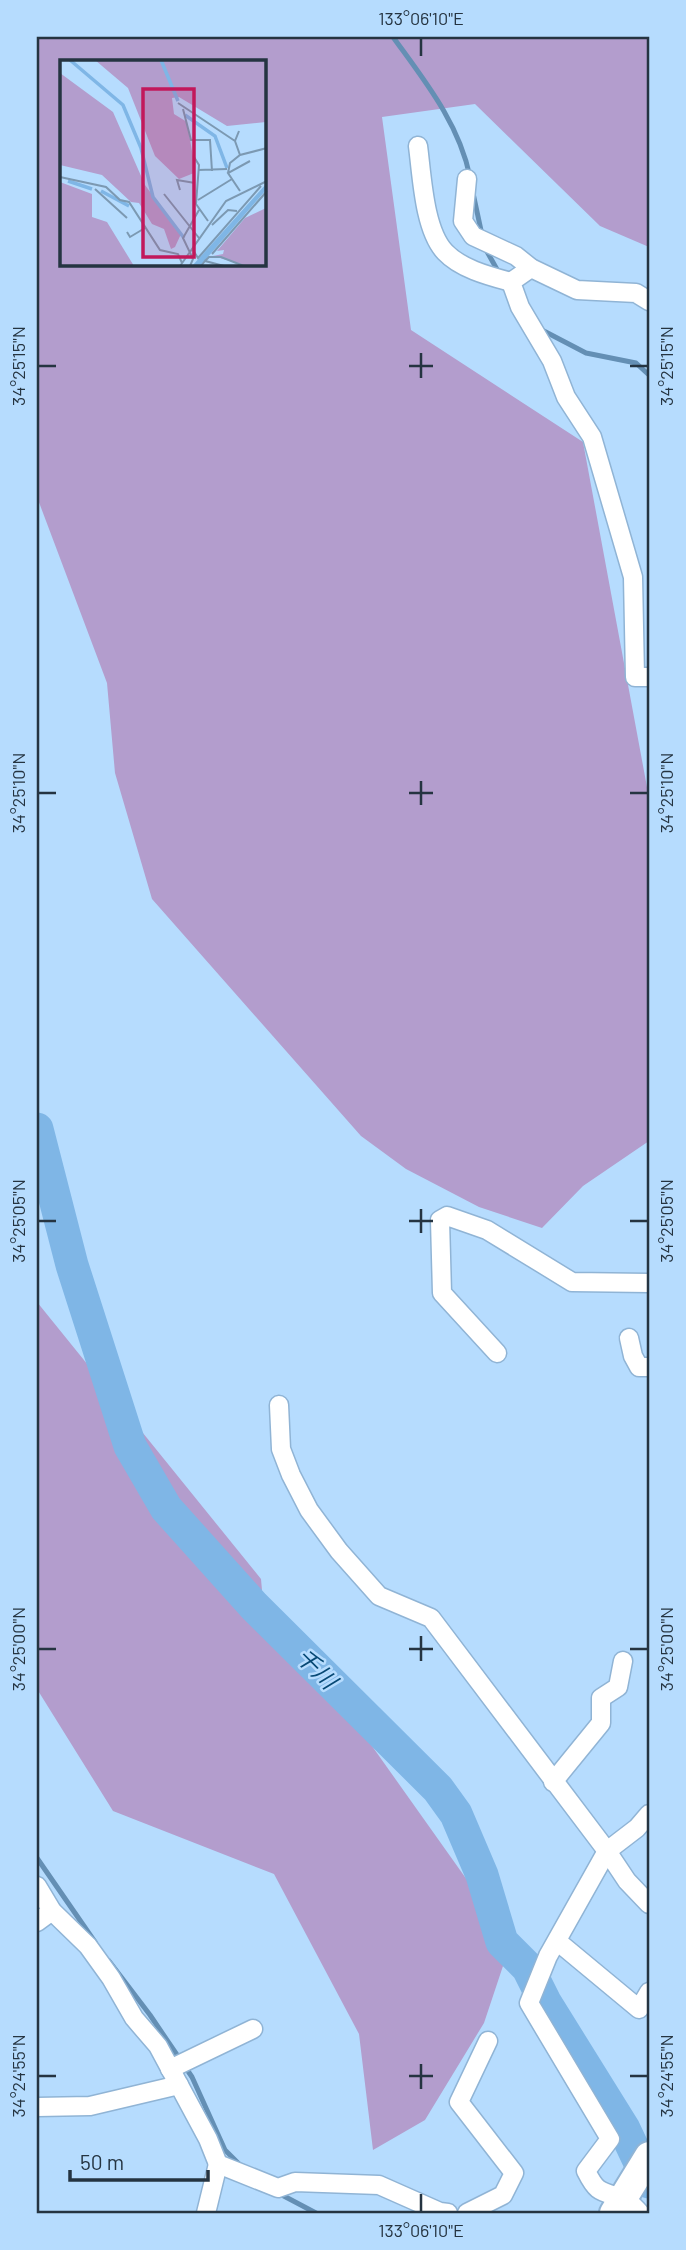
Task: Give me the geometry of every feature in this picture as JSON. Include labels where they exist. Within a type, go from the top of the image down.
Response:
[{"type":"main road","points":[[628,2202],[649,2156]]},
{"type":"street","points":[[418,146],[427,209],[436,239],[446,254],[479,273],[511,282]]},
{"type":"street","points":[[467,179],[463,220],[473,236],[577,290],[636,293],[649,300]]},
{"type":"street","points":[[511,282],[531,268]]},
{"type":"street","points":[[511,282],[520,307],[552,361],[566,397],[592,437],[633,577],[635,677],[649,677]]},
{"type":"street","points":[[497,1353],[442,1293],[440,1220],[447,1216],[487,1230],[572,1282],[649,1283]]},
{"type":"street","points":[[629,1338],[639,1367],[649,1367]]},
{"type":"street","points":[[279,1405],[282,1449],[291,1475],[309,1510],[379,1596],[431,1618],[627,1881],[649,1904]]},
{"type":"street","points":[[553,1782],[601,1723],[601,1698],[618,1687],[623,1661]]},
{"type":"street","points":[[628,2202],[596,2190],[586,2171],[610,2139],[529,2003],[557,1941],[607,1852],[637,1828],[649,1814]]},
{"type":"street","points":[[37,1886],[52,1912],[88,1946],[111,1978],[134,2018],[158,2046],[208,2139],[218,2164],[206,2213]]},
{"type":"street","points":[[37,1922],[52,1912]]},
{"type":"street","points":[[557,1941],[639,2009],[649,1992]]},
{"type":"street","points":[[170,2069],[253,2029]]},
{"type":"street","points":[[467,2213],[503,2195],[514,2173],[459,2102],[488,2041]]},
{"type":"street","points":[[37,2107],[90,2106],[179,2085]]},
{"type":"street","points":[[218,2164],[278,2188],[295,2182],[379,2185],[448,2213]]},
{"type":"shaded area","points":[[37,37],[649,37],[649,247],[600,226],[475,104],[382,117],[411,330],[583,442],[649,798],[649,1141],[583,1186],[542,1228],[479,1207],[406,1169],[361,1136],[152,899],[115,773],[107,683],[37,497]]},
{"type":"shaded area","points":[[37,1302],[261,1579],[265,1624],[367,1739],[511,1942],[484,2023],[425,2120],[373,2150],[359,2034],[274,1874],[113,1811],[37,1689]]},
{"type":"waterway","points":[[393,37],[449,120],[458,138],[470,177]]},
{"type":"waterway","points":[[473,193],[482,235]]},
{"type":"waterway","points":[[485,248],[499,273]]},
{"type":"waterway","points":[[540,329],[586,353],[636,363],[649,375]]},
{"type":"waterway","name":"千川","points":[[37,1129],[72,1265],[130,1446],[166,1508],[254,1606],[438,1789],[456,1814],[482,1875],[502,1942],[528,1968],[545,2002],[624,2129],[649,2182]]},
{"type":"waterway","points":[[37,1858],[95,1942]]},
{"type":"waterway","points":[[109,1961],[192,2077],[225,2150],[241,2166]]},
{"type":"waterway","points":[[280,2194],[316,2213]]}]
